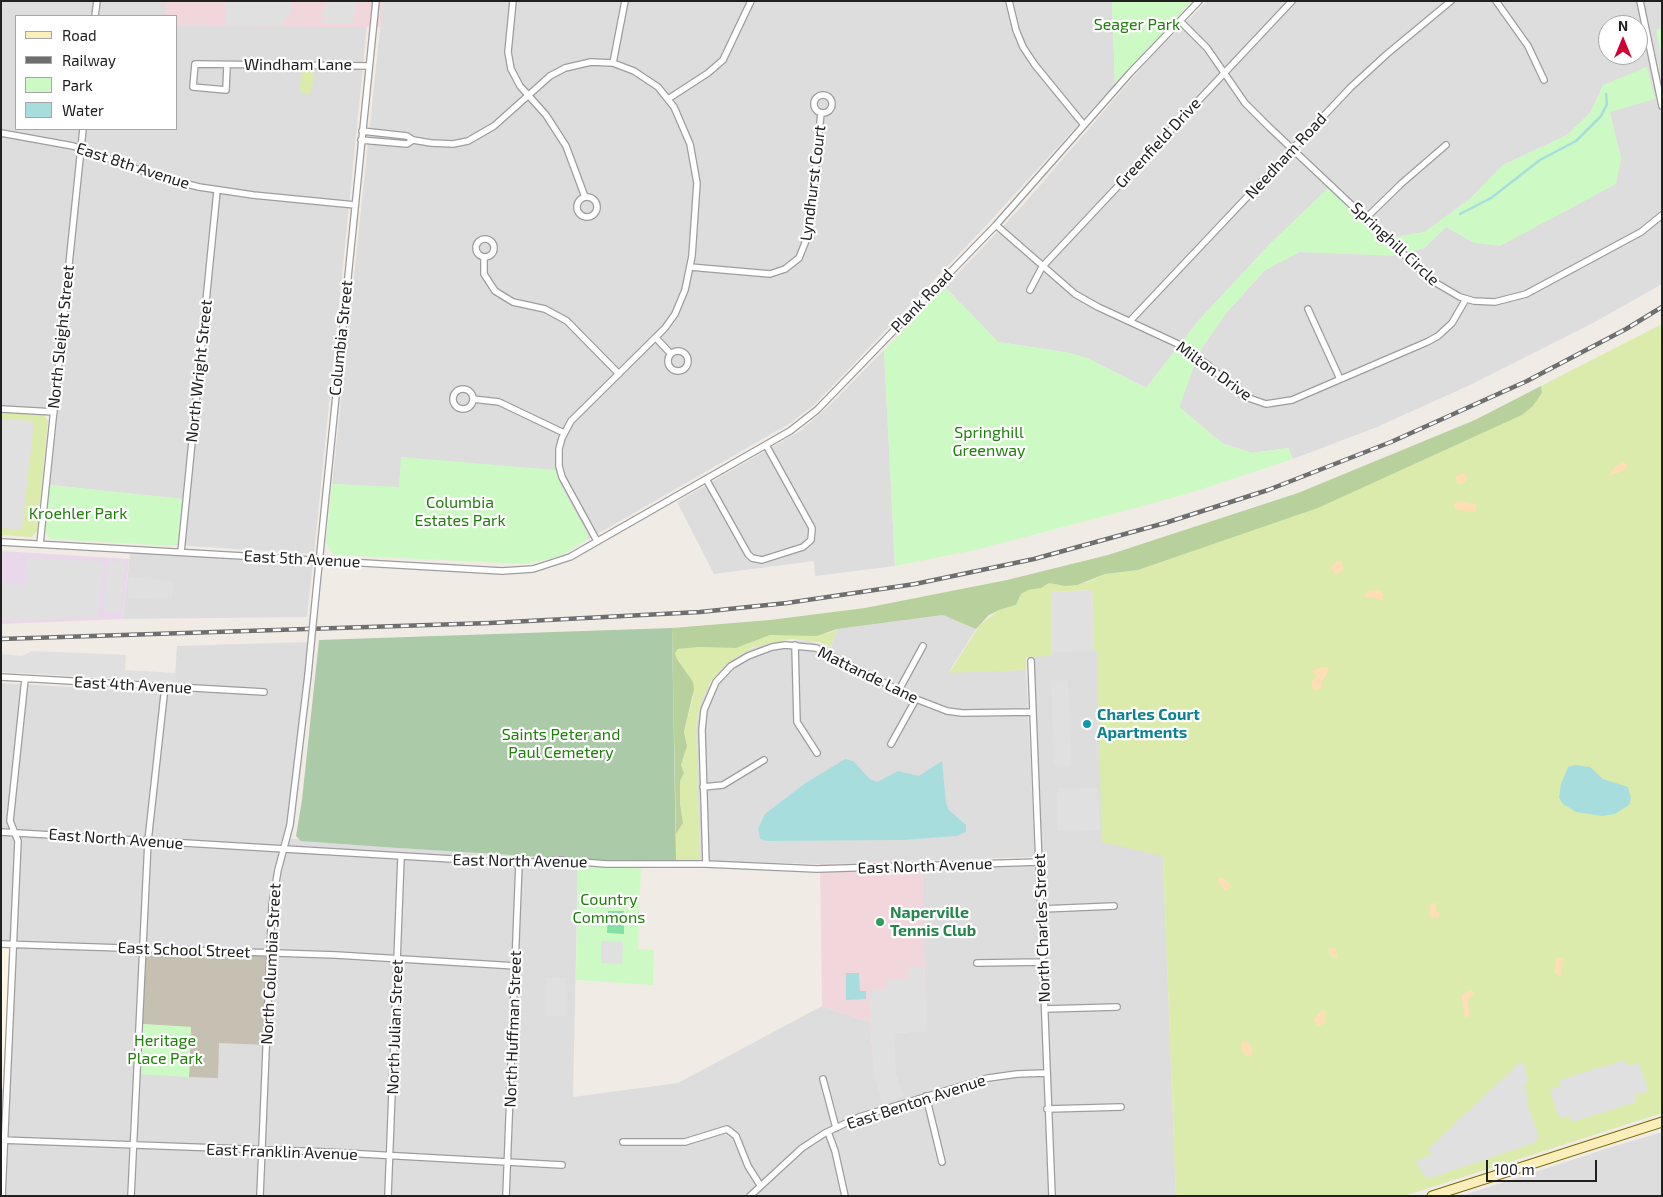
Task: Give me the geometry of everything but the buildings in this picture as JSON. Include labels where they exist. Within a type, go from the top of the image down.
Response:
[{"type":"main road","points":[[1432,1196],[1662,1122]]},
{"type":"street","points":[[95,15],[97,1]]},
{"type":"street","name":"Columbia Street","points":[[308,676],[376,1]]},
{"type":"street","points":[[513,1],[509,63],[513,75],[546,115],[566,146],[585,197]]},
{"type":"street","points":[[613,64],[625,1]]},
{"type":"street","points":[[668,99],[708,73],[722,60],[751,1]]},
{"type":"street","points":[[1009,1],[1016,30],[1023,47],[1035,65],[1084,125]]},
{"type":"street","name":"Plank Road","points":[[597,541],[800,424],[817,410],[996,225],[1084,125],[1180,20],[1200,1]]},
{"type":"street","name":"Greenfield Drive","points":[[1030,290],[1042,267],[1292,1]]},
{"type":"street","name":"Needham Road","points":[[1130,322],[1373,66],[1451,1]]},
{"type":"street","points":[[1496,1],[1528,46],[1544,80]]},
{"type":"street","points":[[1640,1],[1662,106]]},
{"type":"street","name":"Springhill Circle","points":[[1180,20],[1207,48],[1245,103],[1431,280],[1466,299],[1495,302],[1526,294],[1641,232],[1662,215]]},
{"type":"street","points":[[362,131],[407,136],[413,140],[453,144],[474,139],[494,126],[550,76],[564,68],[591,62],[613,64],[644,76],[658,87],[668,99],[688,136],[696,170],[697,204],[690,267],[679,306],[656,338],[577,415],[564,433],[559,453],[560,472],[597,541]]},
{"type":"street","name":"Windham Lane","points":[[227,65],[226,90],[193,87],[196,64],[369,66]]},
{"type":"street","name":"Lyndhurst Court","points":[[690,267],[770,274],[785,269],[799,258],[809,233],[821,113]]},
{"type":"street","name":"North Sleight Street","points":[[40,544],[83,130]]},
{"type":"street","name":"East 8th Avenue","points":[[1,133],[50,140],[81,148],[156,176],[217,191],[355,205]]},
{"type":"street","points":[[361,140],[407,144],[413,140]]},
{"type":"street","points":[[1366,218],[1402,183],[1446,145]]},
{"type":"street","name":"North Wright Street","points":[[181,552],[217,191]]},
{"type":"street","name":"Milton Drive","points":[[996,225],[1075,294],[1178,344],[1208,365],[1243,396],[1257,402],[1283,403],[1438,336],[1452,323],[1466,299]]},
{"type":"street","points":[[484,257],[484,274],[494,291],[513,302],[545,309],[567,321],[620,374]]},
{"type":"street","points":[[1308,309],[1340,379]]},
{"type":"street","points":[[656,338],[671,354]]},
{"type":"street","points":[[473,399],[499,402],[564,433]]},
{"type":"street","points":[[1,409],[54,412]]},
{"type":"street","points":[[706,479],[752,558],[762,560],[803,547],[811,540],[812,528],[766,444]]},
{"type":"street","name":"East 5th Avenue","points":[[1,542],[502,571],[526,570],[564,559],[597,541]]},
{"type":"street","points":[[795,645],[798,722],[816,754]]},
{"type":"street","name":"Mattande Lane","points":[[706,864],[702,719],[706,704],[716,682],[731,666],[748,656],[772,647],[795,645],[816,648],[916,699],[947,711],[962,713],[1033,712]]},
{"type":"street","points":[[899,690],[923,646]]},
{"type":"street","name":"North Charles Street","points":[[1031,661],[1042,909],[1047,1109],[1052,1196]]},
{"type":"street","name":"North Columbia Street","points":[[260,1196],[272,905],[278,870],[285,850],[297,772],[308,676]]},
{"type":"street","name":"East 4th Avenue","points":[[1,677],[264,692]]},
{"type":"street","points":[[2,1196],[3,1140],[18,841],[10,821],[25,678]]},
{"type":"street","points":[[131,1196],[148,841],[165,686]]},
{"type":"street","points":[[891,744],[916,699]]},
{"type":"street","points":[[703,787],[723,785],[764,760]]},
{"type":"street","name":"East North Avenue","points":[[1,832],[519,863],[558,860],[606,864],[706,864],[817,869],[1039,862]]},
{"type":"street","name":"North Julian Street","points":[[388,1196],[402,857]]},
{"type":"street","name":"North Huffman Street","points":[[506,1196],[519,863]]},
{"type":"street","points":[[1042,909],[1114,906]]},
{"type":"street","name":"East School Street","points":[[1,944],[270,953],[516,966]]},
{"type":"street","points":[[977,963],[1043,962]]},
{"type":"street","points":[[1045,1009],[1117,1007]]},
{"type":"street","name":"East Benton Avenue","points":[[750,1196],[760,1184],[790,1157],[828,1132],[859,1117],[998,1076],[1046,1073]]},
{"type":"street","points":[[823,1079],[836,1128]]},
{"type":"street","points":[[926,1096],[942,1162]]},
{"type":"street","points":[[1047,1109],[1121,1107]]},
{"type":"street","points":[[623,1142],[685,1142],[727,1129],[736,1136],[748,1166],[760,1184]]},
{"type":"street","points":[[828,1132],[835,1151],[845,1196]]},
{"type":"street","name":"East Franklin Avenue","points":[[3,1140],[262,1150],[562,1165]]},
{"type":"shaded area","points":[[1,1],[167,1],[165,15],[15,15],[15,130],[178,130],[178,26],[367,26],[314,554],[174,545],[179,541],[182,499],[50,485],[58,410],[1,407]]},
{"type":"shaded area","points":[[167,1],[383,1],[380,27],[178,26],[178,15],[165,15]]},
{"type":"shaded area","points":[[225,1],[292,1],[290,18],[284,18],[284,25],[226,25]]},
{"type":"shaded area","points":[[326,1],[357,1],[353,23],[322,23]]},
{"type":"shaded area","points":[[383,1],[1112,1],[1115,84],[982,230],[814,405],[792,422],[587,540],[588,535],[557,479],[402,457],[399,488],[332,484]]},
{"type":"shaded area","points":[[1207,1],[1662,1],[1662,284],[1593,323],[1470,385],[1377,427],[1293,459],[1288,448],[1252,453],[1222,443],[1179,407],[1199,351],[1227,312],[1265,270],[1300,252],[1398,255],[1424,248],[1446,227],[1475,243],[1621,159],[1603,85],[1591,112],[1567,135],[1503,165],[1471,198],[1425,232],[1381,239],[1328,189],[1269,245],[1199,320],[1146,388],[1089,359],[1070,353],[998,342],[945,287],[1023,205],[1148,60]]},
{"type":"shaded area","points":[[884,350],[895,566],[815,576],[814,561],[714,574],[677,502],[800,431],[831,404]]},
{"type":"shaded area","points":[[1,419],[34,421],[22,530],[1,528]]},
{"type":"shaded area","points":[[1,551],[129,559],[123,619],[1,624]]},
{"type":"shaded area","points":[[130,553],[313,563],[307,617],[123,619]]},
{"type":"shaded area","points":[[26,558],[104,562],[98,617],[1,621],[1,584],[25,585]]},
{"type":"shaded area","points":[[108,561],[125,563],[120,612],[104,611]]},
{"type":"shaded area","points":[[129,577],[173,581],[172,599],[127,598]]},
{"type":"shaded area","points":[[1092,590],[1094,652],[1052,653],[1051,592]]},
{"type":"shaded area","points":[[1051,592],[1094,652],[1097,652],[1163,856],[1176,1196],[1,1196],[1,683],[174,693],[177,646],[308,642],[295,768],[285,838],[398,848],[578,859],[573,1097],[678,1083],[822,1006],[870,1022],[875,1078],[903,1097],[896,1076],[893,1033],[926,1031],[922,869],[1042,865],[1034,656],[1052,656]]},
{"type":"shaded area","points":[[943,615],[976,629],[949,672],[1026,670],[1035,857],[820,864],[700,861],[696,727],[701,701],[706,690],[724,665],[741,653],[765,643],[806,640],[831,647],[837,629]]},
{"type":"shaded area","points":[[32,651],[126,655],[125,670],[176,673],[176,682],[1,672],[1,654],[22,656]]},
{"type":"shaded area","points":[[1068,680],[1071,765],[1054,766],[1051,681]]},
{"type":"shaded area","points":[[1098,787],[1100,830],[1058,831],[1057,788]]},
{"type":"shaded area","points":[[922,861],[926,1031],[893,1033],[896,1076],[903,1097],[882,1103],[875,1078],[870,1022],[822,1006],[820,864]]},
{"type":"shaded area","points":[[601,941],[623,942],[622,964],[601,963]]},
{"type":"shaded area","points":[[1,947],[9,947],[4,1090],[1,1089]]},
{"type":"shaded area","points":[[146,952],[268,955],[265,1045],[219,1043],[218,1078],[189,1077],[191,1027],[142,1024]]},
{"type":"shaded area","points":[[924,966],[926,1031],[893,1033],[896,1076],[903,1097],[882,1103],[875,1078],[868,991],[886,989],[887,980],[908,979],[909,967]]},
{"type":"shaded area","points":[[547,977],[566,978],[565,1016],[546,1016]]},
{"type":"shaded area","points":[[1625,1060],[1628,1066],[1639,1063],[1649,1091],[1635,1095],[1636,1102],[1572,1122],[1569,1116],[1559,1118],[1550,1090],[1561,1086],[1559,1080]]},
{"type":"shaded area","points":[[1520,1062],[1525,1066],[1528,1083],[1523,1087],[1527,1091],[1527,1103],[1539,1136],[1534,1143],[1427,1179],[1415,1161],[1432,1154],[1428,1149]]},
{"type":"shaded area","points":[[1662,1132],[1662,1196],[1461,1196],[1612,1147]]},
{"type":"green space","name":"Seager Park","points":[[1112,1],[1192,1],[1115,84]]},
{"type":"green space","points":[[1662,28],[1662,60],[1656,30]]},
{"type":"green space","name":"Springhill Greenway","points":[[1647,67],[1655,99],[1610,112],[1621,159],[1616,184],[1500,246],[1475,243],[1446,227],[1424,248],[1398,256],[1300,252],[1265,270],[1227,312],[1200,351],[1179,407],[1222,443],[1252,453],[1288,448],[1293,459],[1190,493],[1109,515],[975,550],[895,566],[884,350],[945,287],[998,342],[1070,353],[1089,359],[1146,388],[1199,320],[1269,245],[1328,188],[1381,239],[1425,232],[1471,198],[1503,165],[1567,135],[1591,112],[1603,85]]},
{"type":"green space","points":[[304,70],[311,70],[314,76],[311,92],[308,94],[302,93],[300,90],[301,74]]},
{"type":"green space","points":[[1662,324],[1662,1113],[1404,1196],[1176,1196],[1163,856],[1102,842],[1097,652],[1094,652],[1092,590],[1051,592],[1052,656],[1026,657],[1026,670],[949,673],[980,625],[999,610],[1016,605],[1021,594],[1028,590],[1041,588],[1049,583],[1065,586],[1088,582],[1105,574],[1138,570],[1318,508],[1522,415],[1533,406],[1542,393],[1541,386]]},
{"type":"green space","points":[[1541,386],[1542,393],[1533,406],[1522,415],[1318,508],[1138,570],[1105,574],[1077,585],[1065,586],[1049,583],[1041,588],[1028,590],[1021,594],[1016,605],[989,615],[976,629],[943,615],[837,629],[817,636],[770,635],[736,648],[698,647],[678,649],[675,653],[677,659],[693,682],[694,689],[684,732],[687,746],[681,765],[684,773],[680,781],[680,804],[683,823],[676,834],[672,628],[770,620],[865,608],[1007,580],[1108,555],[1298,493],[1475,420]]},
{"type":"green space","points":[[1,413],[41,414],[48,421],[37,531],[32,537],[1,535]]},
{"type":"green space","name":"Columbia Estates Park","points":[[401,457],[555,470],[561,486],[588,535],[587,540],[560,556],[527,564],[337,555],[332,553],[326,543],[332,484],[399,487]]},
{"type":"green space","name":"Kroehler Park","points":[[50,485],[182,499],[178,543],[172,546],[50,539],[45,531]]},
{"type":"green space","name":"Saints Peter and Paul Cemetery","points":[[672,628],[676,860],[609,861],[398,848],[301,841],[296,836],[302,800],[319,640]]},
{"type":"green space","points":[[837,629],[831,647],[818,642],[792,639],[753,647],[725,665],[711,681],[701,701],[696,727],[700,861],[676,860],[676,834],[683,823],[680,804],[680,781],[684,773],[681,765],[687,746],[684,732],[693,697],[688,675],[675,653],[678,649],[698,647],[736,648],[770,635],[829,633]]},
{"type":"green space","name":"Country Commons","points":[[578,865],[641,869],[638,949],[654,950],[653,985],[576,980]]},
{"type":"green space","points":[[608,911],[624,911],[624,934],[607,933]]},
{"type":"green space","name":"Heritage Place Park","points":[[142,1024],[191,1027],[189,1077],[140,1074]]},
{"type":"sand","points":[[1624,462],[1627,465],[1625,470],[1607,477],[1617,465]]},
{"type":"sand","points":[[1464,473],[1468,479],[1462,484],[1458,484],[1455,477]]},
{"type":"sand","points":[[1458,501],[1476,504],[1475,511],[1455,509],[1454,504]]},
{"type":"sand","points":[[1337,561],[1342,561],[1343,570],[1335,575],[1331,568]]},
{"type":"sand","points":[[1380,590],[1384,595],[1382,600],[1371,597],[1366,598],[1365,594],[1368,591]]},
{"type":"sand","points":[[1328,667],[1329,670],[1321,683],[1321,689],[1314,691],[1311,682],[1317,676],[1312,671]]},
{"type":"sand","points":[[1222,877],[1231,885],[1227,891],[1224,890],[1218,881]]},
{"type":"sand","points":[[1436,902],[1436,911],[1439,912],[1439,917],[1433,918],[1430,914],[1430,905]]},
{"type":"sand","points":[[1329,947],[1335,948],[1338,959],[1329,955]]},
{"type":"sand","points":[[1556,957],[1563,959],[1561,977],[1555,973]]},
{"type":"sand","points":[[1470,990],[1474,993],[1468,1001],[1469,1015],[1467,1018],[1464,1016],[1462,995]]},
{"type":"sand","points":[[1322,1010],[1326,1012],[1324,1018],[1326,1022],[1318,1027],[1314,1019]]},
{"type":"sand","points":[[1247,1041],[1252,1048],[1252,1054],[1248,1057],[1242,1051],[1241,1045],[1242,1042]]},
{"type":"water","points":[[845,759],[853,761],[870,779],[877,782],[898,771],[919,776],[942,761],[946,803],[949,810],[966,825],[966,832],[957,836],[902,840],[766,841],[760,839],[758,829],[765,814],[804,784]]},
{"type":"water","points":[[1575,765],[1590,767],[1603,779],[1628,787],[1631,798],[1629,805],[1615,814],[1602,816],[1576,812],[1563,804],[1559,798],[1561,784],[1568,767]]},
{"type":"water","points":[[846,973],[859,973],[860,991],[866,991],[866,999],[846,1000]]},
{"type":"waterway","points":[[1460,214],[1491,198],[1540,160],[1576,141],[1601,116],[1607,104],[1606,94]]},
{"type":"railway","points":[[1,639],[490,623],[700,612],[787,603],[915,584],[1034,559],[1165,523],[1268,490],[1391,442],[1527,381],[1626,329],[1662,307]]},
{"type":"place","name":"Charles Court Apartments","points":[[1087,724]]},
{"type":"place","name":"Naperville Tennis Club","points":[[880,922]]}]
